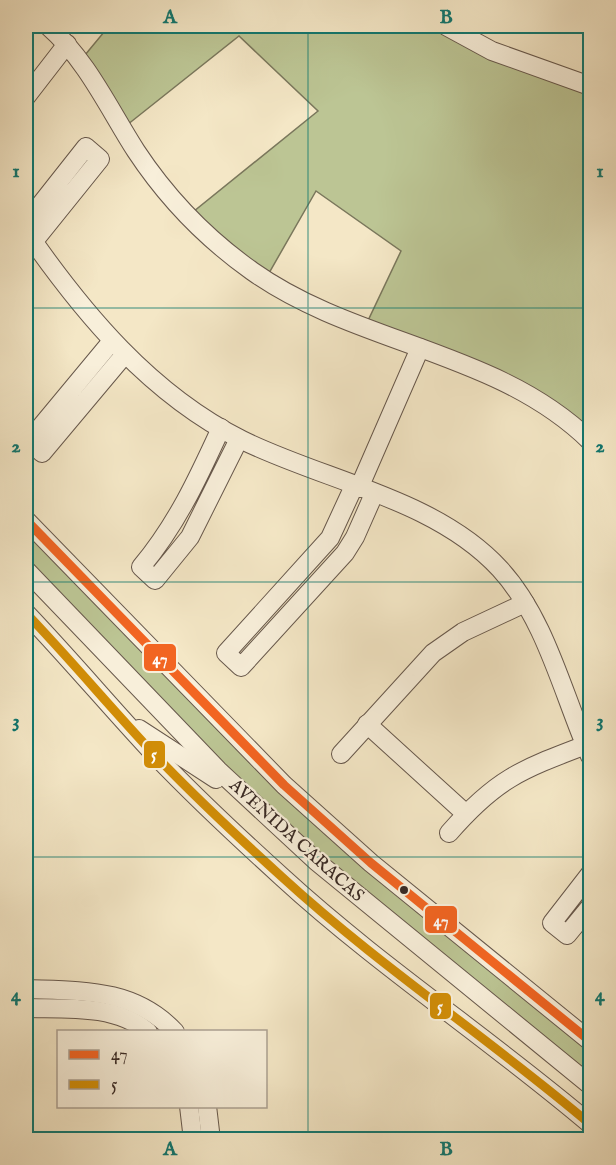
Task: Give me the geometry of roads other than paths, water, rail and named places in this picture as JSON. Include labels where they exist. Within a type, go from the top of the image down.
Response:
[{"type":"street","points":[[48,26],[67,44],[157,180],[211,239],[255,273],[298,299],[470,367],[536,399],[591,441]]},
{"type":"street","points":[[446,26],[492,51],[591,86]]},
{"type":"street","points":[[26,97],[67,44]]},
{"type":"street","points":[[26,223],[86,147],[100,159],[28,242],[79,306],[112,341],[176,397],[239,439],[436,521],[469,542],[501,570],[525,603],[544,641],[588,751],[508,778],[494,787],[449,833]]},
{"type":"street","points":[[112,341],[28,441],[42,453],[125,354]]},
{"type":"street","points":[[362,490],[359,528],[345,553],[240,667],[226,653],[330,538],[362,490],[420,348]]},
{"type":"street","points":[[221,428],[184,507],[163,540],[141,567],[154,580],[190,537],[239,439]]},
{"type":"street","name":"AVENIDA CARACAS","points":[[26,520],[241,743],[306,805],[371,863],[591,1041]]},
{"type":"street","name":"AVENIDA CARACAS","points":[[26,570],[218,770],[356,896],[591,1085]]},
{"type":"street","points":[[341,754],[415,670],[447,642],[525,603]]},
{"type":"street","points":[[26,613],[154,754],[283,878],[374,956],[476,1032],[591,1124]]},
{"type":"street","points":[[127,722],[165,744],[262,810]]},
{"type":"street","points":[[367,724],[466,814]]},
{"type":"street","points":[[591,874],[552,923],[567,935],[591,907]]},
{"type":"street","points":[[26,989],[95,992],[120,996],[146,1007],[173,1030]]},
{"type":"street","points":[[26,1008],[106,1013],[131,1021],[145,1030]]},
{"type":"street","points":[[189,1108],[193,1140]]},
{"type":"street","points":[[207,1108],[211,1140]]}]
